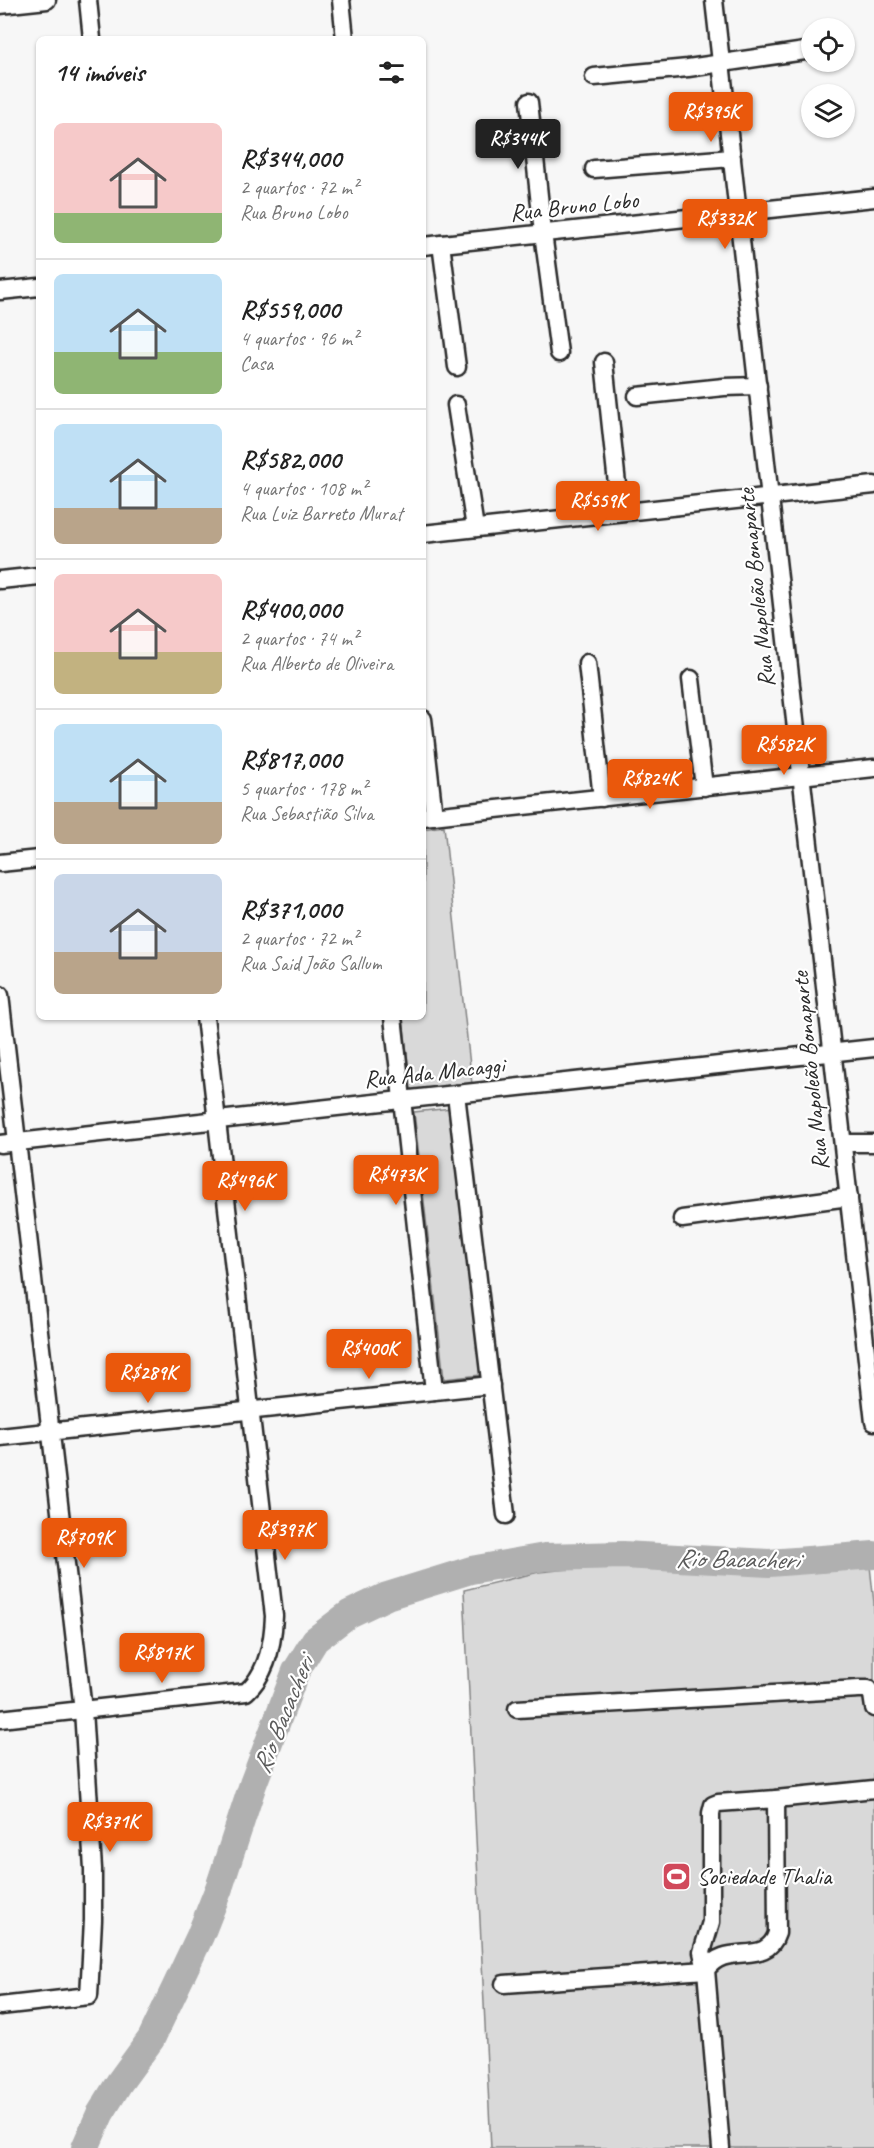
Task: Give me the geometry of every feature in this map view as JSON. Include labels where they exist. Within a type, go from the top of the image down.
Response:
[{"type":"street","points":[[0,5],[47,0]]},
{"type":"street","points":[[88,0],[92,36]]},
{"type":"street","points":[[341,0],[345,36]]},
{"type":"street","name":"Rua Napoleão Bonaparte","points":[[714,0],[874,1422]]},
{"type":"street","points":[[594,77],[801,52]]},
{"type":"street","points":[[529,102],[559,353]]},
{"type":"street","points":[[594,169],[732,158]]},
{"type":"street","name":"Rua Bruno Lobo","points":[[426,246],[874,198]]},
{"type":"street","points":[[441,244],[457,367]]},
{"type":"street","points":[[0,291],[36,287]]},
{"type":"street","points":[[604,362],[620,512]]},
{"type":"street","points":[[637,396],[724,387],[758,386]]},
{"type":"street","points":[[456,405],[475,528]]},
{"type":"street","points":[[426,534],[874,484]]},
{"type":"street","points":[[0,580],[36,576]]},
{"type":"street","points":[[587,663],[602,798]]},
{"type":"street","points":[[691,679],[704,787]]},
{"type":"street","points":[[426,778],[428,817],[874,768]]},
{"type":"street","points":[[0,863],[36,859]]},
{"type":"street","points":[[0,995],[82,1710],[93,1869],[93,1920],[88,1996],[0,2006]]},
{"type":"street","points":[[0,1719],[246,1692],[254,1686],[271,1644],[274,1616],[205,1020]]},
{"type":"street","points":[[393,1020],[434,1391]]},
{"type":"street","name":"Rua Ada Macaggi","points":[[0,1144],[874,1048]]},
{"type":"street","points":[[456,1094],[506,1515]]},
{"type":"street","points":[[843,1143],[874,1143]]},
{"type":"street","points":[[682,1219],[849,1197]]},
{"type":"street","points":[[0,1437],[491,1385]]},
{"type":"street","points":[[517,1709],[859,1689],[868,1689],[872,1695],[874,1708]]},
{"type":"street","points":[[721,2148],[706,1970],[702,1952],[711,1922],[711,1813],[713,1805],[874,1789]]},
{"type":"street","points":[[706,1970],[713,1960],[723,1956],[765,1950],[774,1944],[777,1933],[776,1798]]},
{"type":"street","points":[[504,1984],[706,1970]]},
{"type":"shaded area","points":[[444,826],[472,1084],[411,1091],[403,1020],[426,1020],[426,829]]},
{"type":"shaded area","points":[[451,1108],[481,1375],[444,1379],[414,1112]]},
{"type":"shaded area","name":"Sociedade Thalia","points":[[630,1563],[723,1573],[793,1572],[870,1566],[874,1603],[874,2148],[491,2148],[464,1590],[539,1572]]},
{"type":"waterway","name":"Rio Bacacheri","points":[[85,2148],[100,2114],[151,2039],[200,1936],[219,1888],[253,1784],[296,1671],[315,1640],[349,1614],[387,1596],[471,1570],[545,1557],[623,1555],[769,1563],[874,1555]]},
{"type":"place","name":"Sociedade Thalia","points":[[676,1876]]}]
